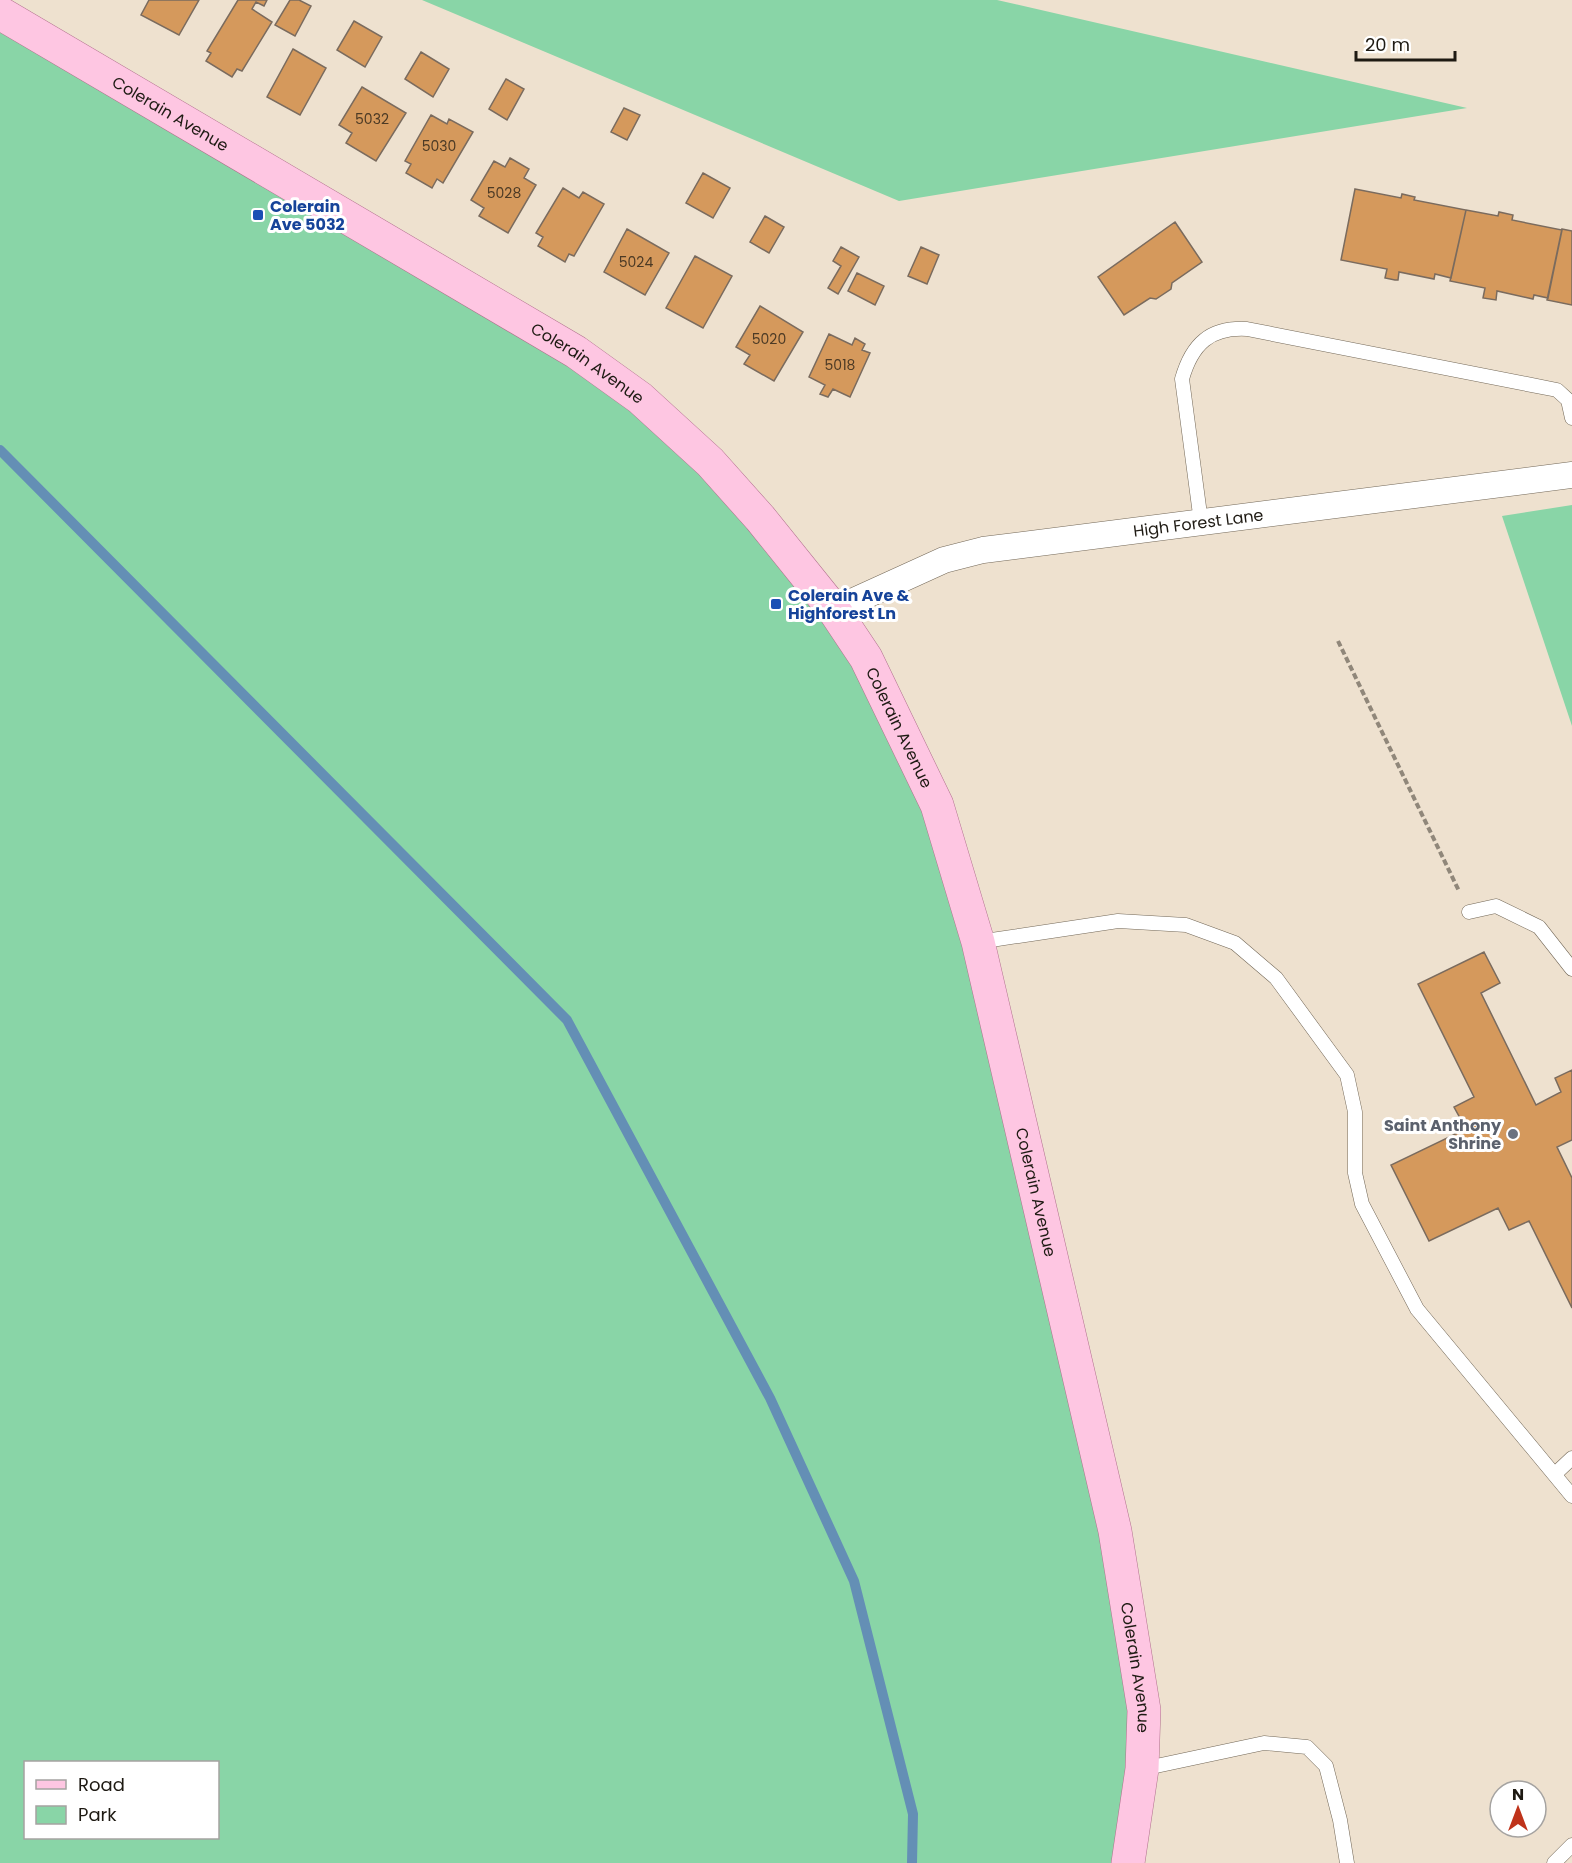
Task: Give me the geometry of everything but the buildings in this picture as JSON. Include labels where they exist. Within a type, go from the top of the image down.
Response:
[{"type":"main road","name":"Colerain Avenue","points":[[0,13],[576,352],[640,398],[710,462],[760,518],[834,610],[866,658],[937,805],[978,942],[1115,1531],[1144,1710],[1142,1769],[1128,1863]]},
{"type":"street","name":"High Forest Lane","points":[[834,610],[944,560],[983,550],[1572,475]]},
{"type":"lane","points":[[1201,522],[1182,379],[1187,360],[1202,341],[1226,328],[1247,329],[1557,390],[1568,400],[1572,418]]},
{"type":"lane","points":[[1469,912],[1496,906],[1539,927],[1572,969]]},
{"type":"lane","points":[[978,942],[1118,921],[1186,925],[1235,943],[1276,978],[1347,1075],[1355,1112],[1355,1173],[1362,1204],[1417,1309],[1572,1496]]},
{"type":"lane","points":[[1555,1474],[1572,1458]]},
{"type":"lane","points":[[1142,1769],[1264,1743],[1307,1747],[1326,1766],[1340,1820],[1347,1863]]},
{"type":"lane","points":[[1554,1863],[1572,1845]]},
{"type":"path","points":[[1338,640],[1469,912]]},
{"type":"green space","points":[[422,0],[997,0],[1467,108],[899,201]]},
{"type":"green space","points":[[0,13],[640,398],[834,610],[937,805],[1134,1641],[1128,1863],[0,1863]]},
{"type":"green space","points":[[1572,505],[1572,726],[1502,516]]},
{"type":"waterway","points":[[0,450],[567,1020],[770,1398],[854,1581],[913,1814],[912,1863]]},
{"type":"place","name":"Colerain Ave 5032","points":[[258,215]]},
{"type":"place","name":"Colerain Ave & Highforest Ln","points":[[776,604]]},
{"type":"place","name":"Saint Anthony Shrine","points":[[1513,1134]]}]
